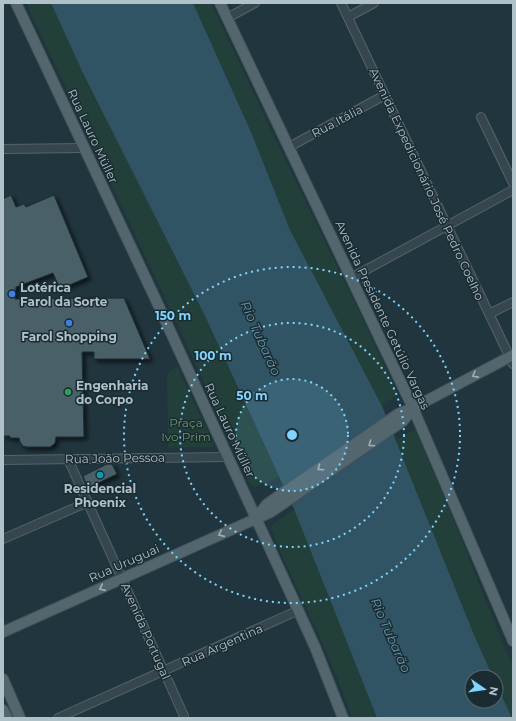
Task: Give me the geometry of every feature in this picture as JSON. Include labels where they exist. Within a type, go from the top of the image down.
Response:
[{"type":"main road","name":"Rua Lauro Müller","points":[[16,3],[299,610],[323,666],[342,718]]},
{"type":"main road","name":"Avenida Presidente Getúlio Vargas","points":[[220,3],[413,408],[513,641]]},
{"type":"main road","name":"Rua Uruguai","points":[[3,632],[256,518],[401,418],[413,408],[512,359]]},
{"type":"main road","points":[[3,679],[20,718]]},
{"type":"main road","points":[[3,710],[7,718]]},
{"type":"street","points":[[227,18],[255,3]]},
{"type":"street","name":"Avenida Expedicionário José Pedro Coelho","points":[[341,3],[489,314],[512,359]]},
{"type":"street","points":[[348,17],[374,3]]},
{"type":"street","name":"Rua Itália","points":[[289,146],[385,95]]},
{"type":"street","points":[[481,117],[513,183]]},
{"type":"street","points":[[3,150],[84,148]]},
{"type":"street","points":[[351,278],[513,190]]},
{"type":"street","points":[[489,314],[513,302]]},
{"type":"street","name":"Rua João Pessoa","points":[[3,460],[228,457]]},
{"type":"street","name":"Avenida Portugal","points":[[68,459],[186,717]]},
{"type":"street","points":[[3,539],[88,502]]},
{"type":"street","name":"Rua Argentina","points":[[58,718],[299,610]]},
{"type":"green space","points":[[26,3],[51,3],[82,71],[205,316],[279,477],[255,487],[250,485],[183,336]]},
{"type":"green space","points":[[193,3],[211,3],[398,394],[382,406],[290,230],[251,132]]},
{"type":"green space","name":"Praça Ivo Prim","points":[[177,366],[214,445],[213,447],[168,448],[167,374]]},
{"type":"green space","points":[[415,429],[455,523],[513,667],[513,718],[504,700],[504,669],[489,669],[474,635],[396,440]]},
{"type":"green space","points":[[294,509],[377,718],[352,718],[334,670],[271,529],[273,524]]},
{"type":"water","name":"Rio Tubarão","points":[[51,3],[193,3],[251,132],[290,230],[382,406],[474,635],[489,669],[464,669],[464,709],[504,709],[504,700],[512,718],[377,718],[294,509],[205,316],[82,71]]},
{"type":"building","name":"Farol Shopping","points":[[11,195],[16,207],[24,204],[26,207],[54,195],[88,277],[60,289],[53,273],[16,287],[15,299],[124,298],[150,359],[94,359],[94,352],[82,352],[84,437],[56,437],[55,443],[50,447],[27,447],[23,446],[19,438],[3,436],[3,199]]},
{"type":"building","name":"Residencial Phoenix","points":[[107,464],[112,464],[117,474],[88,488],[83,476]]},
{"type":"place","name":"Lotérica Farol da Sorte","points":[[12,294]]},
{"type":"place","name":"Farol Shopping","points":[[69,323]]},
{"type":"place","name":"Engenharia do Corpo","points":[[68,392]]},
{"type":"place","name":"Residencial Phoenix","points":[[100,475]]}]
